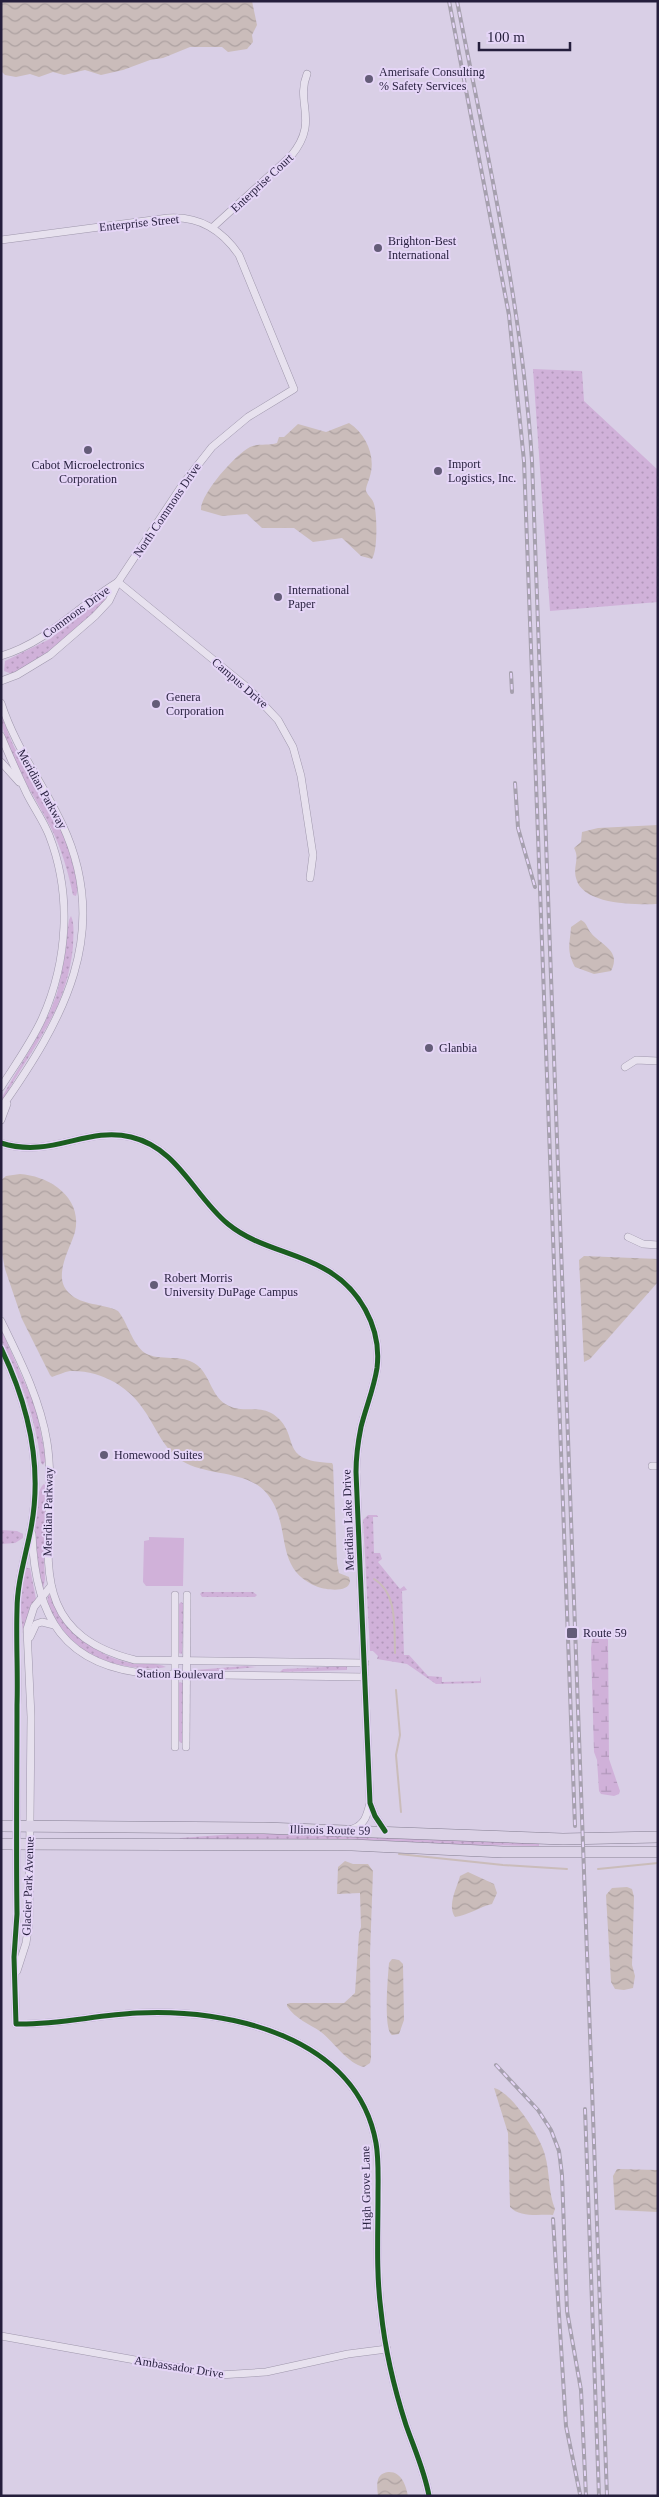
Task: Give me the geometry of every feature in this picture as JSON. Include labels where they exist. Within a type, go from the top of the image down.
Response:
[{"type":"main road","name":"Illinois Route 59","points":[[1,1826],[350,1830],[563,1838],[658,1837]]},
{"type":"main road","name":"Illinois Route 59","points":[[1,1844],[345,1845],[503,1852],[658,1852]]},
{"type":"street","name":"Enterprise Court","points":[[213,227],[298,148],[304,134],[307,119],[304,86],[307,74]]},
{"type":"street","name":"Enterprise Street","points":[[1,240],[174,218],[194,220],[213,227],[226,238],[239,255],[294,389]]},
{"type":"street","name":"North Commons Drive","points":[[118,582],[182,484],[212,447],[248,417],[294,389]]},
{"type":"street","name":"Commons Drive","points":[[1,656],[46,636],[100,593],[118,582]]},
{"type":"street","name":"Commons Drive","points":[[1,681],[34,665],[81,630],[109,600],[118,582]]},
{"type":"street","name":"Campus Drive","points":[[118,582],[248,688],[278,720],[293,747],[301,776],[313,855],[310,878]]},
{"type":"street","name":"Meridian Parkway","points":[[1,702],[17,745],[66,832],[76,864],[82,906],[78,957],[65,1003],[47,1036],[1,1108]]},
{"type":"street","name":"Meridian Parkway","points":[[1,736],[28,796],[45,827],[58,860],[64,907],[63,943],[57,978],[47,1008],[33,1036],[1,1087]]},
{"type":"street","points":[[1,762],[28,796]]},
{"type":"street","points":[[625,1067],[636,1060],[658,1061]]},
{"type":"street","name":"Meridian Parkway","points":[[1,1120],[8,1099]]},
{"type":"street","name":"Meridian Lake Drive","points":[[2,1142],[27,1148],[46,1148],[109,1135],[130,1137],[144,1141],[173,1160],[205,1201],[229,1225],[264,1245],[327,1270],[346,1284],[362,1303],[373,1328],[378,1354],[375,1379],[358,1441],[356,1472],[370,1803],[384,1831]]},
{"type":"street","points":[[628,1237],[643,1244],[658,1245]]},
{"type":"street","name":"Meridian Parkway","points":[[1,1321],[37,1399],[45,1430],[50,1476],[47,1561],[51,1586]]},
{"type":"street","name":"Meridian Parkway","points":[[1,1348],[20,1389],[32,1436],[35,1476],[31,1526],[25,1551],[17,1607],[17,1826]]},
{"type":"street","name":"Station Boulevard","points":[[31,1526],[35,1580],[41,1599],[54,1625],[76,1648],[104,1665],[133,1673],[175,1675],[365,1677]]},
{"type":"street","points":[[30,1826],[29,1645],[27,1629],[30,1614],[51,1586]]},
{"type":"street","name":"Station Boulevard","points":[[51,1586],[56,1600],[72,1625],[94,1644],[118,1655],[135,1660],[364,1663]]},
{"type":"street","points":[[175,1595],[175,1747]]},
{"type":"street","points":[[186,1747],[187,1596]]},
{"type":"street","points":[[29,1645],[32,1630],[36,1624],[42,1622],[54,1625]]},
{"type":"street","name":"Meridian Lake Drive","points":[[350,1830],[359,1827],[364,1821],[370,1803]]},
{"type":"street","name":"Glacier Park Avenue","points":[[16,2024],[14,1957],[17,1914],[17,1826]]},
{"type":"street","name":"Glacier Park Avenue","points":[[16,1974],[28,1928],[30,1826]]},
{"type":"street","name":"High Grove Lane","points":[[16,2024],[57,2023],[135,2013],[203,2015],[238,2022],[275,2033],[311,2050],[336,2068],[350,2084],[364,2106],[376,2144],[379,2286],[387,2349],[397,2396],[429,2496]]},
{"type":"street","name":"Ambassador Drive","points":[[1,2336],[219,2375],[266,2372],[348,2354],[387,2349]]},
{"type":"green space","points":[[533,369],[582,371],[584,401],[658,470],[658,602],[550,611]]},
{"type":"green space","points":[[102,596],[105,596],[106,600],[50,650],[12,674],[4,671],[5,661],[50,639]]},
{"type":"green space","points":[[1,713],[10,738],[67,843],[78,881],[76,896],[73,895],[64,859],[54,834],[12,756],[2,726]]},
{"type":"green space","points":[[71,916],[73,947],[63,992],[45,1030],[1,1104],[1,1099],[39,1034],[52,1007],[63,966]]},
{"type":"green space","points":[[1,1329],[36,1408],[46,1460],[43,1465],[31,1415],[15,1369],[1,1340]]},
{"type":"green space","points":[[44,1484],[47,1488],[45,1579],[43,1589],[36,1551],[35,1518],[39,1491]]},
{"type":"green space","points":[[368,1515],[377,1515],[378,1517],[373,1517],[374,1553],[380,1553],[382,1559],[378,1562],[400,1589],[404,1586],[407,1590],[402,1591],[404,1655],[409,1655],[428,1676],[442,1677],[442,1682],[480,1681],[481,1676],[481,1683],[436,1684],[407,1664],[377,1659],[378,1656],[373,1651],[370,1651],[363,1520]]},
{"type":"green space","points":[[1,1530],[17,1531],[23,1534],[23,1538],[15,1543],[1,1544]]},
{"type":"green space","points":[[149,1537],[184,1538],[183,1586],[146,1586],[143,1582],[144,1541],[149,1540]]},
{"type":"green space","points":[[25,1568],[30,1568],[36,1599],[28,1614],[23,1634],[20,1603]]},
{"type":"green space","points":[[202,1592],[253,1592],[257,1595],[255,1597],[202,1597],[200,1594]]},
{"type":"green space","points":[[50,1595],[73,1630],[93,1647],[105,1654],[131,1663],[166,1667],[130,1667],[105,1660],[83,1649],[64,1631],[52,1614],[48,1602],[48,1596]]},
{"type":"green space","points":[[181,1602],[184,1604],[182,1654],[178,1653],[178,1605]]},
{"type":"green space","points":[[596,1629],[605,1631],[608,1640],[609,1759],[620,1791],[619,1794],[614,1796],[601,1794],[599,1791],[597,1760],[594,1752],[591,1648],[593,1633]]},
{"type":"green space","points":[[245,1666],[256,1667],[207,1672],[195,1670]]},
{"type":"green space","points":[[347,1666],[347,1670],[280,1672],[283,1669]]},
{"type":"green space","points":[[180,1682],[184,1684],[183,1742],[181,1743],[178,1740],[177,1684]]},
{"type":"green space","points":[[248,1833],[539,1843],[539,1846],[369,1840],[179,1840],[180,1838]]},
{"type":"water","points":[[1,1],[252,1],[257,25],[252,35],[253,42],[247,49],[228,52],[222,47],[190,47],[163,58],[150,60],[123,70],[101,75],[85,70],[64,75],[53,72],[39,77],[30,74],[16,77],[5,75],[1,71]]},
{"type":"water","points":[[349,423],[365,439],[372,461],[366,491],[373,502],[376,515],[376,540],[372,559],[361,556],[342,538],[313,542],[294,528],[262,528],[247,514],[222,516],[201,510],[202,503],[212,485],[236,458],[250,447],[277,443],[279,437],[284,437],[298,424],[326,432]]},
{"type":"water","points":[[658,825],[658,904],[611,901],[588,894],[580,887],[576,878],[576,852],[574,848],[581,842],[582,832],[598,828]]},
{"type":"water","points":[[581,920],[586,924],[591,933],[612,953],[614,964],[611,971],[594,974],[575,967],[569,943],[571,927]]},
{"type":"water","points":[[20,1174],[42,1179],[52,1184],[69,1199],[74,1208],[75,1232],[62,1271],[64,1286],[69,1293],[80,1300],[118,1311],[133,1339],[145,1353],[151,1356],[191,1361],[202,1370],[218,1398],[223,1402],[234,1408],[262,1410],[273,1414],[282,1422],[287,1430],[296,1452],[314,1461],[332,1463],[337,1563],[339,1573],[349,1577],[349,1585],[342,1589],[332,1590],[318,1587],[304,1579],[294,1570],[285,1546],[280,1520],[268,1495],[250,1481],[192,1466],[182,1461],[170,1451],[146,1413],[132,1395],[123,1388],[104,1377],[82,1371],[70,1371],[52,1377],[50,1375],[22,1319],[5,1269],[1,1248],[1,1180],[6,1176]]},
{"type":"water","points":[[584,1256],[658,1259],[658,1282],[590,1359],[584,1362],[579,1260]]},
{"type":"water","points":[[345,1861],[353,1864],[368,1864],[373,1871],[370,1954],[371,2058],[370,2063],[364,2067],[352,2062],[326,2036],[298,2018],[287,2006],[290,2003],[344,2003],[355,1993],[361,1927],[360,1893],[337,1894],[338,1867]]},
{"type":"water","points":[[468,1872],[494,1884],[497,1893],[492,1904],[455,1917],[452,1907],[453,1896],[460,1876]]},
{"type":"water","points":[[627,1887],[632,1889],[634,1897],[632,1965],[635,1976],[633,1988],[624,1990],[615,1989],[611,1982],[606,1895],[612,1888]]},
{"type":"water","points":[[392,1959],[399,1960],[403,1964],[404,2020],[399,2034],[392,2035],[389,2031],[387,2002],[389,1963]]},
{"type":"water","points":[[494,2088],[501,2091],[517,2106],[538,2138],[547,2162],[551,2196],[555,2209],[553,2215],[524,2214],[510,2207],[508,2133]]},
{"type":"water","points":[[617,2169],[658,2170],[658,2212],[615,2210],[613,2176]]},
{"type":"water","points":[[388,2472],[393,2472],[400,2476],[408,2496],[378,2496],[377,2484],[379,2478]]},
{"type":"waterway","points":[[374,1579],[382,1585],[391,1602],[395,1653]]},
{"type":"waterway","points":[[396,1690],[400,1735],[396,1755],[401,1812]]},
{"type":"waterway","points":[[399,1854],[503,1865],[567,1869]]},
{"type":"waterway","points":[[598,1869],[658,1863]]},
{"type":"railway","points":[[449,1],[509,315],[524,461],[575,1826]]},
{"type":"railway","points":[[457,1],[512,288],[527,403],[532,461],[607,2496]]},
{"type":"railway","points":[[511,673],[512,692]]},
{"type":"railway","points":[[515,783],[518,828],[535,887]]},
{"type":"railway","points":[[496,2065],[538,2110],[551,2130],[559,2151],[562,2175],[567,2311],[581,2390],[586,2496]]},
{"type":"railway","points":[[585,2109],[599,2496]]},
{"type":"railway","points":[[553,2219],[566,2426],[580,2494]]},
{"type":"cycle path","points":[[1,1143],[19,1147],[36,1147],[84,1138],[115,1135],[131,1137],[147,1143],[161,1151],[173,1162],[216,1213],[228,1224],[262,1244],[311,1262],[336,1276],[357,1297],[365,1310],[372,1323],[378,1353],[374,1383],[361,1427],[357,1449],[356,1472],[370,1803],[375,1816],[385,1831]]},
{"type":"cycle path","points":[[1,1348],[11,1369],[26,1413],[31,1435],[35,1481],[31,1528],[17,1600],[17,1914],[14,1957],[16,2024],[46,2023],[137,2013],[210,2016],[248,2024],[284,2036],[316,2054],[343,2077],[364,2106],[376,2143],[378,2156],[379,2297],[383,2326],[390,2369],[429,2496]]},
{"type":"place","name":"Amerisafe Consulting % Safety Services","points":[[369,79]]},
{"type":"place","name":"Brighton-Best International","points":[[378,248]]},
{"type":"place","name":"Cabot Microelectronics Corporation","points":[[88,450]]},
{"type":"place","name":"Import Logistics, Inc.","points":[[438,471]]},
{"type":"place","name":"International Paper","points":[[278,597]]},
{"type":"place","name":"Genera Corporation","points":[[156,704]]},
{"type":"place","name":"Glanbia","points":[[429,1048]]},
{"type":"place","name":"Robert Morris University DuPage Campus","points":[[154,1285]]},
{"type":"place","name":"Homewood Suites","points":[[104,1455]]},
{"type":"place","name":"Route 59","points":[[572,1633]]}]
